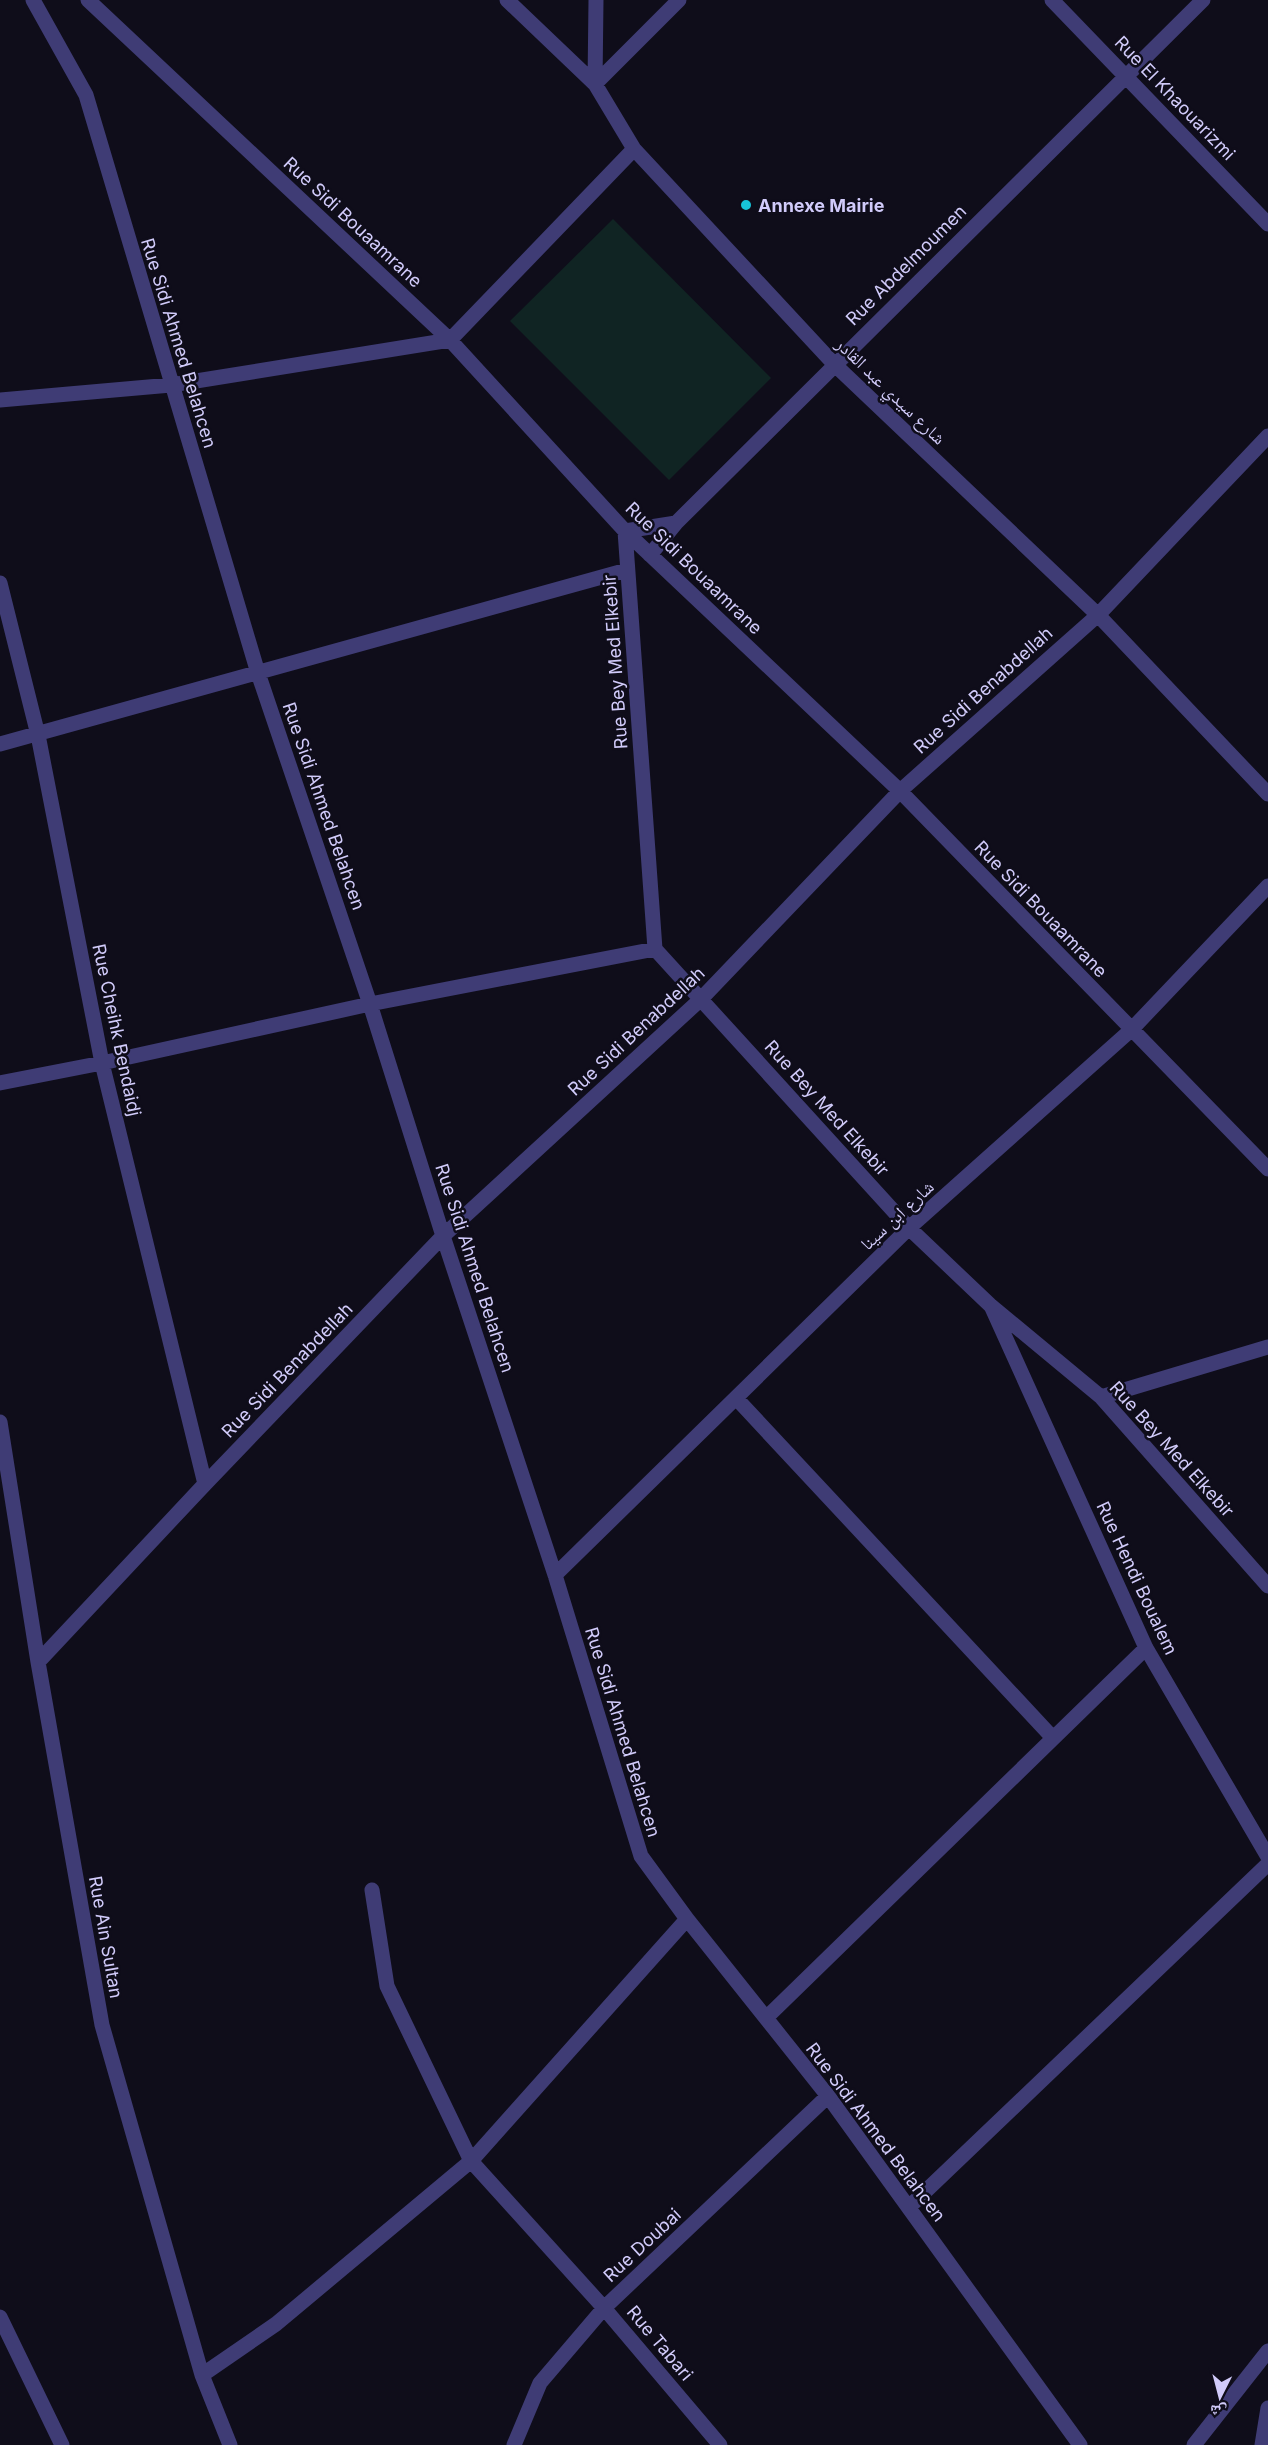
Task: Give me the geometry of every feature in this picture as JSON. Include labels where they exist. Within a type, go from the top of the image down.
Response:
[{"type":"street","name":"Rue Sidi Ahmed Belahcen","points":[[33,0],[86,94],[258,673],[370,1004],[443,1236],[555,1575],[641,1856],[687,1918],[828,2096],[1080,2445]]},
{"type":"street","name":"Rue Sidi Bouaamrane","points":[[88,0],[450,340],[625,531],[900,791],[1268,1169]]},
{"type":"street","name":"شارع سيدي عبد القادر","points":[[507,0],[596,84],[634,149],[834,364],[1098,615],[1268,795]]},
{"type":"street","points":[[596,0],[596,84]]},
{"type":"street","points":[[596,84],[679,0]]},
{"type":"street","name":"Rue El Khaouarizmi","points":[[1052,0],[1126,74],[1268,224]]},
{"type":"street","name":"Rue Abdelmoumen","points":[[650,555],[676,523],[834,364],[1203,0]]},
{"type":"street","points":[[0,400],[171,385],[450,340],[634,149]]},
{"type":"street","name":"Rue Sidi Benabdellah","points":[[38,1662],[443,1236],[701,999],[900,791],[1098,615],[1268,436]]},
{"type":"street","points":[[625,531],[676,523]]},
{"type":"street","name":"Rue Bey Med Elkebir","points":[[625,531],[655,949],[909,1228],[990,1305],[1101,1397],[1268,1586]]},
{"type":"street","points":[[0,744],[627,570]]},
{"type":"street","name":"Rue Cheihk Bendaidj","points":[[0,583],[38,735],[102,1063],[205,1484]]},
{"type":"street","name":"شارع ابن سينا","points":[[555,1575],[909,1228],[1131,1030],[1268,886]]},
{"type":"street","points":[[0,1083],[370,1004],[655,949]]},
{"type":"street","name":"Rue Hendi Boualem","points":[[990,1305],[1146,1648],[1268,1857]]},
{"type":"street","points":[[1101,1397],[1268,1347]]},
{"type":"street","points":[[736,1398],[1053,1738]]},
{"type":"street","name":"Rue Ain Sultan","points":[[0,1422],[38,1662],[102,2025],[202,2375],[230,2445]]},
{"type":"street","points":[[766,2018],[1146,1648]]},
{"type":"street","points":[[909,2207],[1268,1864]]},
{"type":"street","name":"Rue Tabari","points":[[372,1890],[387,1986],[471,2161],[604,2308],[720,2445]]},
{"type":"street","points":[[202,2375],[276,2324],[471,2161],[687,1918]]},
{"type":"street","name":"Rue Doubai","points":[[514,2445],[540,2383],[604,2308],[828,2096]]},
{"type":"street","points":[[0,2317],[62,2445]]},
{"type":"street","points":[[1194,2445],[1268,2351]]},
{"type":"street","points":[[1262,2445],[1268,2408]]},
{"type":"green space","points":[[613,219],[771,378],[669,480],[510,321]]},
{"type":"place","name":"Annexe Mairie","points":[[746,205]]}]
